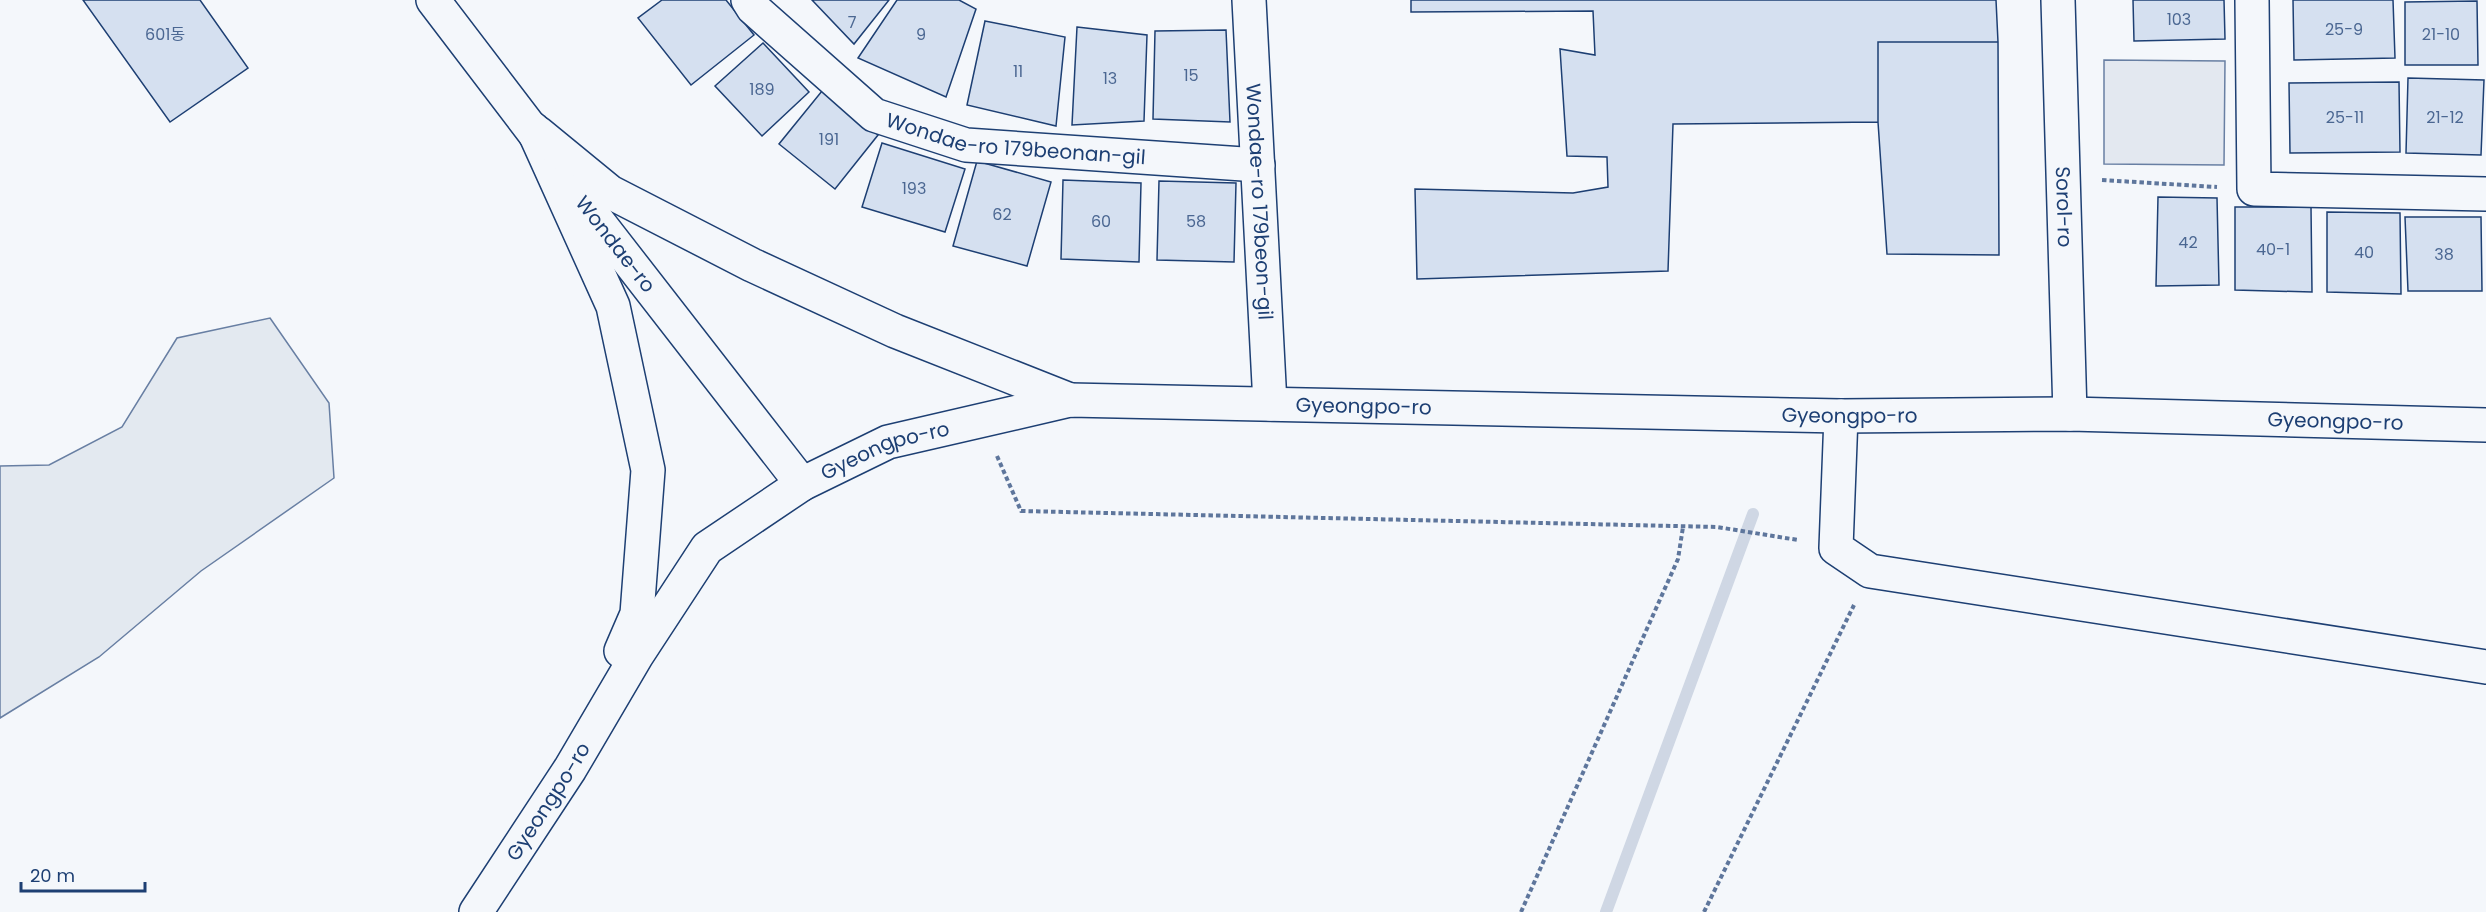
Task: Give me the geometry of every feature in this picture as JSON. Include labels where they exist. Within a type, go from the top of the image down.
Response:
[{"type":"street","name":"Wondae-ro","points":[[433,0],[533,129],[571,187],[802,484]]},
{"type":"street","name":"Wondae-ro 179beonan-gil","points":[[748,0],[874,116],[966,145],[1258,165]]},
{"type":"street","name":"Wondae-ro 179beon-gil","points":[[1249,0],[1270,404]]},
{"type":"street","name":"Sorol-ro","points":[[2058,0],[2070,414]]},
{"type":"street","points":[[2252,0],[2253,189],[2486,194]]},
{"type":"street","points":[[533,129],[610,192],[752,265],[895,331],[1070,400]]},
{"type":"street","points":[[533,129],[613,306],[648,470],[638,614],[570,769]]},
{"type":"street","name":"Gyeongpo-ro","points":[[476,912],[570,769],[636,655],[707,548],[802,484],[888,442],[981,419],[1070,400],[1841,416],[2070,414],[2486,425]]},
{"type":"street","points":[[1841,416],[1836,548],[1870,571],[2486,667]]},
{"type":"path","points":[[2064,178],[2253,189]]},
{"type":"path","points":[[981,419],[1021,511],[1717,527],[1802,540]]},
{"type":"path","points":[[1521,912],[1678,559],[1683,527]]},
{"type":"path","points":[[1704,912],[1870,571]]},
{"type":"shaded area","points":[[2104,60],[2225,61],[2224,165],[2104,164]]},
{"type":"shaded area","points":[[270,318],[329,403],[334,478],[201,571],[99,657],[0,718],[0,466],[49,465],[122,427],[177,338]]},
{"type":"building","points":[[83,0],[200,0],[248,68],[170,122]]},
{"type":"building","points":[[662,0],[726,0],[754,35],[691,85],[638,18]]},
{"type":"building","points":[[812,0],[889,0],[854,44]]},
{"type":"building","points":[[897,0],[959,0],[976,9],[946,97],[858,58]]},
{"type":"building","points":[[1411,0],[1996,0],[1998,42],[1878,42],[1878,122],[1673,124],[1668,271],[1417,279],[1415,189],[1573,193],[1608,187],[1607,157],[1567,156],[1560,49],[1595,55],[1593,11],[1411,12]]},
{"type":"building","points":[[2133,0],[2224,0],[2225,39],[2134,41]]},
{"type":"building","points":[[2293,0],[2393,0],[2395,58],[2294,60]]},
{"type":"building","points":[[2477,1],[2478,65],[2405,65],[2405,2]]},
{"type":"building","points":[[985,21],[1065,37],[1056,126],[967,105]]},
{"type":"building","points":[[1077,27],[1147,35],[1144,121],[1072,125]]},
{"type":"building","points":[[1226,30],[1230,122],[1153,119],[1155,31]]},
{"type":"building","points":[[1878,42],[1998,42],[1999,255],[1887,254],[1878,122]]},
{"type":"building","points":[[763,43],[809,92],[762,136],[715,86]]},
{"type":"building","points":[[2408,78],[2484,80],[2481,155],[2406,153]]},
{"type":"building","points":[[2399,82],[2400,152],[2290,153],[2289,83]]},
{"type":"building","points":[[822,91],[878,135],[835,189],[779,144]]},
{"type":"building","points":[[882,143],[965,169],[945,232],[862,207]]},
{"type":"building","points":[[977,161],[1051,182],[1027,266],[953,246]]},
{"type":"building","points":[[1063,180],[1141,183],[1139,262],[1061,259]]},
{"type":"building","points":[[1159,181],[1236,183],[1234,262],[1157,260]]},
{"type":"building","points":[[2158,197],[2217,198],[2219,285],[2156,286]]},
{"type":"building","points":[[2235,207],[2311,207],[2312,292],[2235,290]]},
{"type":"building","points":[[2327,212],[2400,213],[2401,294],[2327,292]]},
{"type":"building","points":[[2405,217],[2481,217],[2482,291],[2408,291]]},
{"type":"waterway","points":[[1606,912],[1753,514]]}]
